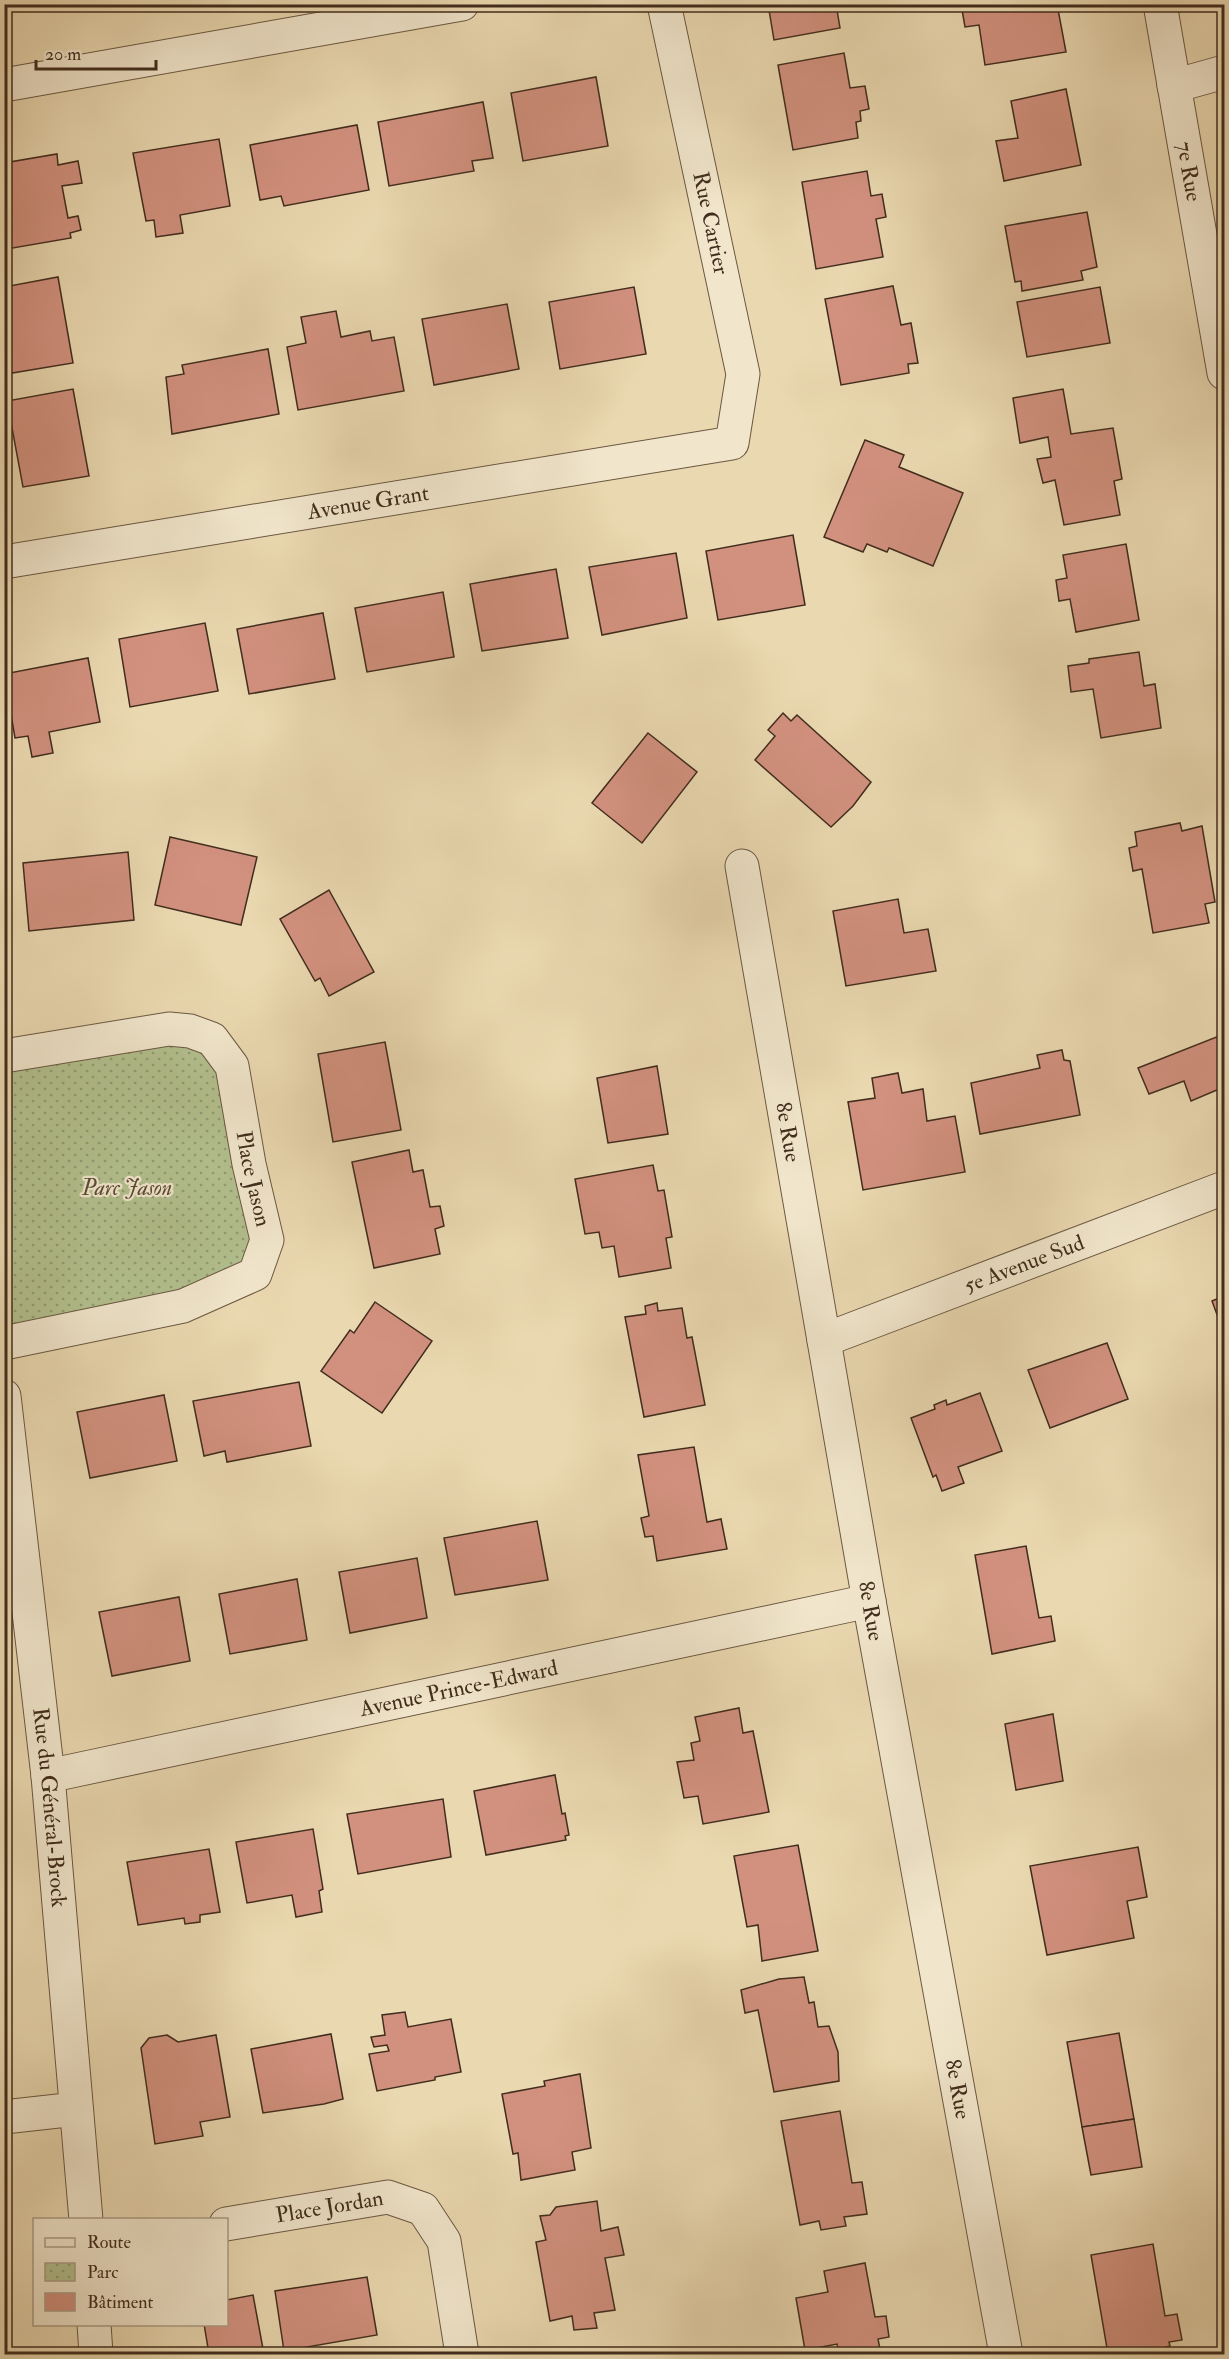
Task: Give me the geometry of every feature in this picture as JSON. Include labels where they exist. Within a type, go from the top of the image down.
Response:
[{"type":"street","points":[[4,85],[462,4]]},
{"type":"street","name":"Rue Cartier","points":[[664,4],[743,374],[732,443]]},
{"type":"street","name":"7e Rue","points":[[1160,4],[1224,373]]},
{"type":"street","points":[[1174,86],[1224,72]]},
{"type":"street","name":"Avenue Grant","points":[[4,562],[732,443]]},
{"type":"street","name":"8e Rue","points":[[742,867],[869,1601],[1006,2355]]},
{"type":"street","name":"Place Jason","points":[[4,1056],[169,1029],[190,1031],[212,1039],[232,1066],[249,1164],[267,1240],[255,1274],[183,1306],[4,1342]]},
{"type":"street","name":"5e Avenue Sud","points":[[824,1340],[1224,1188]]},
{"type":"street","name":"Rue du Général-Brock","points":[[4,1396],[48,1776],[86,2218]]},
{"type":"street","name":"Avenue Prince-Edward","points":[[48,1776],[869,1601]]},
{"type":"street","points":[[4,2117],[76,2109]]},
{"type":"street","name":"Place Jordan","points":[[228,2224],[388,2197],[423,2209],[444,2241],[462,2355]]},
{"type":"street","points":[[94,2326],[96,2355]]},
{"type":"green space","name":"Parc Jason","points":[[212,1039],[249,1164],[255,1274],[5,1343],[5,1056]]},
{"type":"building","points":[[768,4],[836,4],[840,28],[774,40]]},
{"type":"building","points":[[961,4],[1057,4],[1066,52],[985,65],[979,25],[965,27]]},
{"type":"building","points":[[844,53],[850,88],[865,86],[869,109],[860,111],[861,121],[856,122],[858,138],[793,150],[778,65]]},
{"type":"building","points":[[596,77],[608,146],[523,161],[511,93]]},
{"type":"building","points":[[1066,89],[1081,165],[1004,181],[996,141],[1018,138],[1011,101]]},
{"type":"building","points":[[483,102],[493,158],[472,161],[474,171],[389,186],[378,122]]},
{"type":"building","points":[[357,125],[369,190],[284,206],[281,196],[260,200],[250,145]]},
{"type":"building","points":[[219,139],[230,206],[180,215],[183,233],[156,237],[154,220],[146,221],[133,153]]},
{"type":"building","points":[[57,154],[58,165],[78,161],[82,183],[62,186],[68,218],[78,216],[81,230],[70,233],[71,238],[7,249],[4,235],[4,163]]},
{"type":"building","points":[[867,171],[871,196],[882,194],[886,217],[876,219],[883,257],[816,269],[802,182]]},
{"type":"building","points":[[1087,212],[1097,267],[1081,271],[1083,280],[1022,291],[1021,281],[1015,282],[1005,226]]},
{"type":"building","points":[[58,277],[73,363],[6,374],[4,287]]},
{"type":"building","points":[[893,286],[901,325],[911,323],[918,363],[908,364],[909,373],[841,385],[825,299]]},
{"type":"building","points":[[634,287],[646,354],[560,369],[549,302]]},
{"type":"building","points":[[1100,287],[1110,343],[1027,357],[1017,302]]},
{"type":"building","points":[[507,304],[519,369],[434,385],[422,319]]},
{"type":"building","points":[[336,311],[341,337],[370,331],[372,341],[394,337],[404,391],[298,410],[287,347],[306,343],[301,317]]},
{"type":"building","points":[[268,349],[279,414],[172,434],[166,377],[184,374],[182,365]]},
{"type":"building","points":[[73,389],[89,476],[23,487],[7,401]]},
{"type":"building","points":[[1063,389],[1071,434],[1113,428],[1122,479],[1114,481],[1120,515],[1064,525],[1055,480],[1043,483],[1037,459],[1051,457],[1048,437],[1020,443],[1013,398]]},
{"type":"building","points":[[865,440],[904,455],[899,467],[963,493],[933,566],[889,548],[887,552],[867,544],[863,552],[824,537]]},
{"type":"building","points":[[793,535],[805,605],[718,620],[706,551]]},
{"type":"building","points":[[1126,544],[1139,620],[1076,632],[1070,599],[1059,601],[1056,580],[1067,578],[1063,555]]},
{"type":"building","points":[[676,553],[687,618],[602,635],[589,567]]},
{"type":"building","points":[[556,569],[568,638],[482,651],[470,584]]},
{"type":"building","points":[[443,592],[454,657],[367,672],[355,608]]},
{"type":"building","points":[[323,613],[335,679],[249,694],[237,629]]},
{"type":"building","points":[[205,623],[218,691],[130,707],[119,639]]},
{"type":"building","points":[[1139,652],[1144,686],[1155,684],[1161,728],[1101,738],[1093,689],[1071,692],[1068,666],[1089,663],[1089,659]]},
{"type":"building","points":[[88,658],[100,722],[49,732],[53,753],[32,757],[28,736],[15,738],[4,674]]},
{"type":"building","points":[[783,713],[791,721],[797,715],[871,782],[853,806],[831,827],[755,760],[775,736],[768,730]]},
{"type":"building","points":[[648,733],[697,772],[642,843],[592,803]]},
{"type":"building","points":[[1180,823],[1182,831],[1202,826],[1215,902],[1205,904],[1209,923],[1153,933],[1142,869],[1133,871],[1129,848],[1137,846],[1135,832]]},
{"type":"building","points":[[170,837],[257,857],[241,925],[155,905]]},
{"type":"building","points":[[128,852],[134,920],[29,931],[23,863]]},
{"type":"building","points":[[329,890],[374,972],[329,996],[320,978],[315,981],[280,919]]},
{"type":"building","points":[[898,899],[904,933],[928,929],[936,971],[846,986],[833,911]]},
{"type":"building","points":[[1224,1034],[1224,1087],[1191,1101],[1184,1081],[1149,1094],[1138,1068]]},
{"type":"building","points":[[385,1042],[401,1130],[333,1142],[318,1054]]},
{"type":"building","points":[[1062,1050],[1064,1060],[1070,1061],[1080,1115],[980,1134],[971,1083],[1040,1068],[1037,1055]]},
{"type":"building","points":[[657,1066],[668,1134],[608,1143],[597,1078]]},
{"type":"building","points":[[898,1073],[902,1093],[923,1089],[927,1121],[955,1116],[965,1172],[863,1190],[848,1102],[875,1098],[872,1078]]},
{"type":"building","points":[[409,1150],[413,1172],[423,1170],[430,1207],[440,1206],[444,1226],[435,1229],[440,1254],[374,1268],[352,1162]]},
{"type":"building","points":[[653,1165],[658,1191],[664,1190],[672,1237],[666,1238],[671,1268],[619,1277],[614,1246],[602,1248],[599,1232],[585,1234],[575,1179]]},
{"type":"building","points":[[1224,1296],[1224,1330],[1223,1331],[1212,1301]]},
{"type":"building","points":[[375,1302],[432,1341],[382,1413],[321,1371],[350,1330],[354,1333]]},
{"type":"building","points":[[657,1303],[658,1311],[682,1308],[687,1338],[692,1337],[705,1405],[644,1417],[625,1317],[646,1314],[645,1306]]},
{"type":"building","points":[[1107,1343],[1128,1399],[1050,1428],[1028,1370]]},
{"type":"building","points":[[299,1382],[311,1446],[227,1462],[225,1451],[204,1456],[193,1401]]},
{"type":"building","points":[[980,1393],[1002,1451],[958,1467],[964,1483],[942,1491],[936,1475],[933,1477],[911,1418],[935,1409],[934,1405],[946,1400],[947,1405]]},
{"type":"building","points":[[164,1395],[177,1461],[90,1478],[77,1412]]},
{"type":"building","points":[[694,1447],[707,1522],[721,1519],[727,1549],[657,1561],[653,1536],[645,1537],[641,1518],[649,1516],[638,1455]]},
{"type":"building","points":[[537,1521],[548,1580],[455,1595],[444,1538]]},
{"type":"building","points":[[1026,1546],[1039,1618],[1051,1616],[1055,1641],[992,1654],[975,1555]]},
{"type":"building","points":[[417,1558],[427,1618],[350,1633],[339,1572]]},
{"type":"building","points":[[297,1579],[307,1640],[230,1654],[219,1594]]},
{"type":"building","points":[[179,1597],[190,1661],[112,1676],[99,1612]]},
{"type":"building","points":[[739,1708],[743,1733],[753,1731],[769,1812],[703,1824],[698,1796],[684,1798],[677,1762],[694,1760],[691,1743],[700,1741],[695,1717]]},
{"type":"building","points":[[1053,1714],[1063,1781],[1016,1790],[1005,1724]]},
{"type":"building","points":[[555,1775],[562,1814],[565,1813],[569,1835],[565,1836],[566,1840],[486,1855],[474,1791]]},
{"type":"building","points":[[443,1799],[451,1857],[358,1874],[347,1814]]},
{"type":"building","points":[[313,1829],[323,1889],[319,1891],[322,1912],[296,1917],[292,1895],[247,1903],[236,1842]]},
{"type":"building","points":[[798,1845],[818,1951],[762,1961],[758,1925],[747,1927],[734,1856]]},
{"type":"building","points":[[1138,1847],[1147,1897],[1127,1901],[1134,1938],[1047,1955],[1030,1866]]},
{"type":"building","points":[[209,1849],[220,1912],[200,1915],[200,1922],[185,1924],[184,1918],[138,1925],[127,1862]]},
{"type":"building","points":[[804,1977],[809,2003],[814,2002],[818,2027],[829,2026],[838,2052],[839,2081],[774,2092],[758,2010],[745,2013],[741,1990],[779,1979]]},
{"type":"building","points":[[405,2012],[408,2027],[451,2019],[461,2072],[435,2077],[435,2080],[377,2091],[369,2054],[389,2051],[387,2045],[374,2047],[371,2037],[385,2035],[382,2015]]},
{"type":"building","points":[[1119,2033],[1134,2119],[1082,2127],[1067,2042]]},
{"type":"building","points":[[331,2034],[343,2099],[263,2113],[251,2049]]},
{"type":"building","points":[[167,2035],[178,2042],[216,2035],[230,2117],[200,2122],[203,2136],[155,2144],[141,2048],[149,2038]]},
{"type":"building","points":[[580,2074],[591,2148],[572,2152],[575,2170],[521,2180],[518,2153],[513,2154],[502,2094],[545,2086],[544,2081]]},
{"type":"building","points":[[840,2111],[852,2183],[862,2182],[867,2214],[844,2217],[846,2226],[821,2230],[819,2221],[800,2225],[781,2121]]},
{"type":"building","points":[[1134,2119],[1142,2167],[1091,2175],[1082,2127]]},
{"type":"building","points":[[597,2201],[601,2231],[618,2227],[624,2255],[605,2258],[615,2310],[594,2313],[597,2328],[574,2330],[572,2316],[550,2321],[536,2242],[546,2240],[540,2216],[550,2215],[556,2207]]},
{"type":"building","points":[[1153,2244],[1165,2316],[1177,2314],[1182,2340],[1169,2342],[1170,2346],[1142,2354],[1108,2354],[1091,2255]]},
{"type":"building","points":[[865,2263],[875,2317],[886,2316],[889,2337],[878,2339],[881,2354],[839,2354],[837,2344],[805,2350],[796,2298],[828,2292],[824,2271]]},
{"type":"building","points":[[367,2277],[377,2335],[284,2351],[275,2291]]},
{"type":"building","points":[[253,2295],[264,2354],[179,2354],[208,2348],[204,2326],[228,2326],[228,2300]]}]
